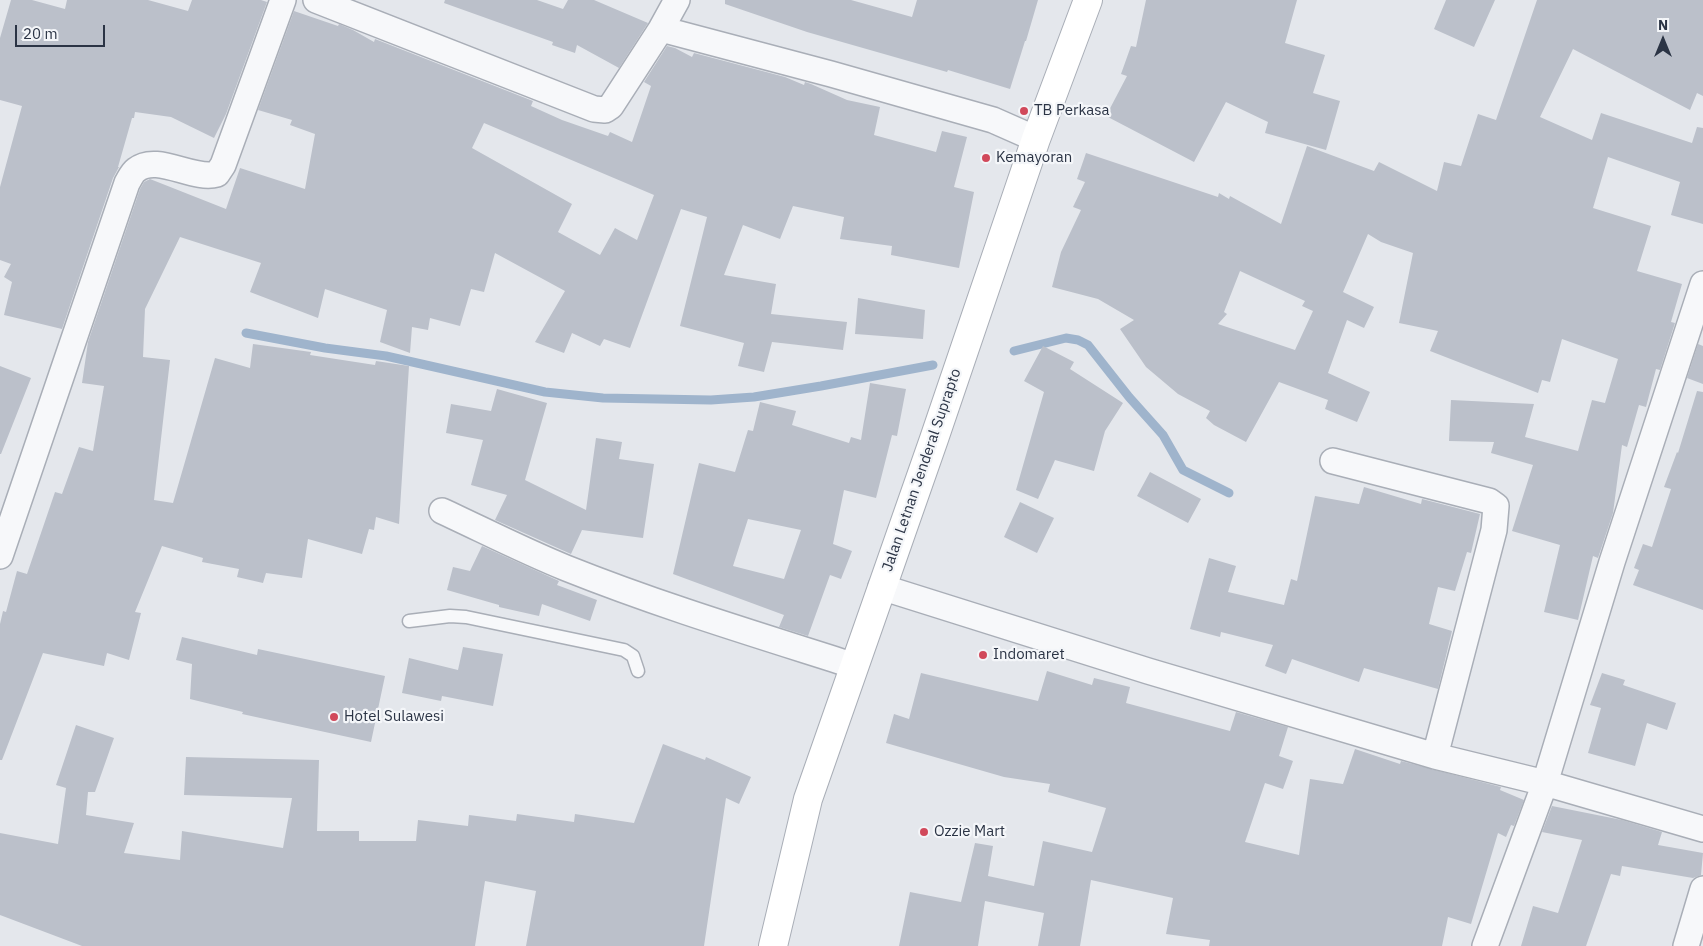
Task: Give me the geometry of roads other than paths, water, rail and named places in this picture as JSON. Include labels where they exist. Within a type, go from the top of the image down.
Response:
[{"type":"main road","name":"Jalan Letnan Jenderal Suprapto","points":[[773,946],[808,799],[934,439],[1036,139],[1088,0]]},
{"type":"street","points":[[0,556],[127,183],[134,170],[144,165],[168,166],[200,176],[217,174],[223,165],[283,0]]},
{"type":"street","points":[[316,0],[594,109],[605,110],[611,106],[661,29],[677,0]]},
{"type":"street","points":[[661,29],[831,74],[993,120],[1036,139]]},
{"type":"street","points":[[1485,946],[1545,783],[1612,562],[1699,309],[1703,284]]},
{"type":"street","points":[[1334,462],[1489,500],[1496,506],[1494,530],[1434,756]]},
{"type":"street","points":[[442,511],[564,567],[635,594],[719,624],[855,666]]},
{"type":"street","points":[[881,587],[1148,671],[1434,756],[1545,783],[1703,829]]},
{"type":"street","points":[[1686,946],[1703,889]]},
{"type":"lane","points":[[409,621],[450,616],[466,617],[624,650],[633,656],[638,671]]},
{"type":"waterway","points":[[246,333],[325,348],[386,356],[545,392],[603,398],[711,400],[754,397],[933,365]]},
{"type":"waterway","points":[[1014,351],[1066,338],[1078,340],[1088,345],[1129,397],[1163,435],[1183,470],[1229,493]]},
{"type":"place","name":"TB Perkasa","points":[[1024,111]]},
{"type":"place","name":"Kemayoran","points":[[986,158]]},
{"type":"place","name":"Indomaret","points":[[983,655]]},
{"type":"place","name":"Hotel Sulawesi","points":[[334,717]]},
{"type":"place","name":"Ozzie Mart","points":[[924,832]]}]
